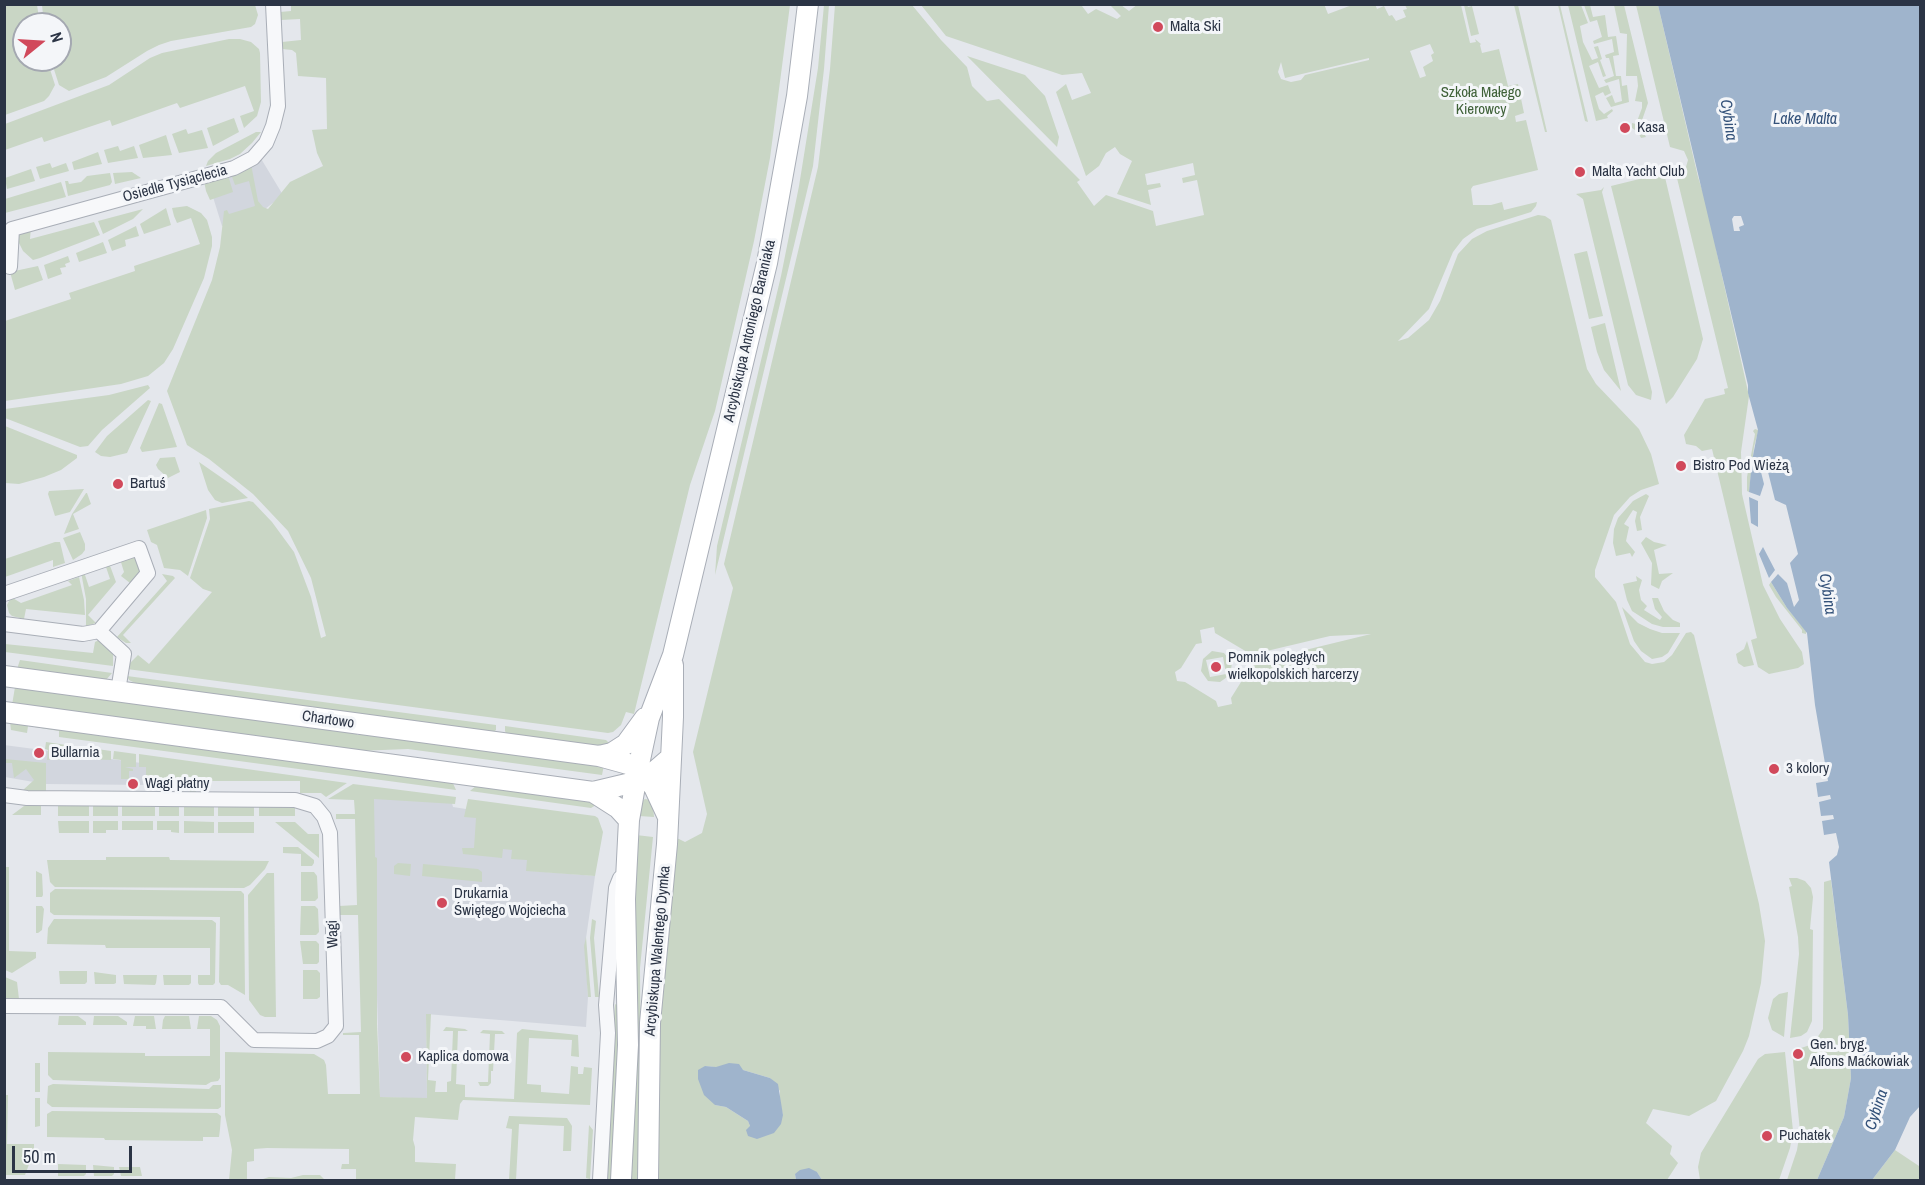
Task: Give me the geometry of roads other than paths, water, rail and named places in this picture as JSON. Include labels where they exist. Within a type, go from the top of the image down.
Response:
[{"type":"street","name":"Osiedle Tysiąclecia","points":[[10,267],[12,229],[234,168],[253,158],[266,143],[278,106],[273,4]]},
{"type":"street","name":"Arcybiskupa Antoniego Baraniaka","points":[[640,776],[652,709],[673,654],[767,263],[797,96],[808,4]]},
{"type":"street","points":[[4,594],[139,548],[148,573],[99,632],[83,634],[4,624]]},
{"type":"street","points":[[99,632],[124,654],[118,691]]},
{"type":"street","name":"Arcybiskupa Antoniego Baraniaka","points":[[670,758],[673,717],[673,654]]},
{"type":"street","name":"Chartowo","points":[[4,676],[599,756],[640,776]]},
{"type":"street","points":[[599,756],[612,753],[626,744],[652,709]]},
{"type":"street","points":[[4,712],[593,792],[618,808],[629,820]]},
{"type":"street","points":[[593,792],[640,776],[670,758]]},
{"type":"street","name":"Arcybiskupa Walentego Dymka","points":[[648,1180],[650,1023],[654,962],[665,869],[670,758]]},
{"type":"street","points":[[640,776],[662,801],[668,817]]},
{"type":"street","name":"Arcybiskupa Walentego Dymka","points":[[621,1180],[628,1045],[625,944],[626,866],[629,820],[640,776]]},
{"type":"street","name":"Wagi","points":[[4,795],[27,798],[295,800],[315,806],[324,817],[330,833],[336,1026],[328,1036],[317,1041],[254,1040],[221,1007],[4,1006]]},
{"type":"street","points":[[600,1180],[608,1033],[607,993],[616,888],[626,866]]},
{"type":"water","name":"Lake Malta","points":[[1658,5],[1920,5],[1920,1106],[1910,1117],[1895,1150],[1872,1180],[1817,1180],[1844,1117],[1851,1078],[1848,1015],[1829,862],[1837,855],[1839,847],[1836,833],[1824,835],[1822,821],[1834,819],[1833,815],[1821,816],[1819,802],[1831,799],[1830,795],[1818,797],[1816,783],[1828,781],[1815,705],[1807,633],[1787,608],[1771,582],[1778,574],[1787,583],[1794,607],[1799,600],[1790,563],[1798,554],[1786,505],[1775,500],[1766,464],[1758,460],[1764,484],[1760,496],[1749,492],[1758,430]],"holes":[[[1734,216],[1741,216],[1744,225],[1739,227],[1740,231],[1734,231],[1732,219]]]},
{"type":"water","points":[[1749,497],[1758,501],[1758,527],[1751,523]]},
{"type":"water","points":[[1763,547],[1775,570],[1769,578],[1759,554]]},
{"type":"water","points":[[729,1063],[739,1064],[743,1070],[770,1078],[778,1084],[783,1115],[781,1124],[774,1133],[757,1139],[748,1136],[746,1130],[750,1126],[748,1121],[726,1107],[715,1105],[704,1095],[698,1079],[698,1070],[705,1066],[716,1067]]},
{"type":"water","points":[[809,1168],[817,1172],[822,1180],[796,1180],[795,1174]]},
{"type":"place","name":"Malta Ski","points":[[1158,27]]},
{"type":"place","name":"Kasa","points":[[1625,128]]},
{"type":"place","name":"Malta Yacht Club","points":[[1580,172]]},
{"type":"place","name":"Bistro Pod Wieżą","points":[[1681,466]]},
{"type":"place","name":"Bartuś","points":[[118,484]]},
{"type":"place","name":"Pomnik poległych wielkopolskich harcerzy","points":[[1216,667]]},
{"type":"place","name":"Bullarnia","points":[[39,753]]},
{"type":"place","name":"3 kolory","points":[[1774,769]]},
{"type":"place","name":"Wagi płatny","points":[[133,784]]},
{"type":"place","name":"Drukarnia Świętego Wojciecha","points":[[442,903]]},
{"type":"place","name":"Gen. bryg. Alfons Maćkowiak","points":[[1798,1054]]},
{"type":"place","name":"Kaplica domowa","points":[[406,1057]]},
{"type":"place","name":"Puchatek","points":[[1767,1136]]},
{"type":"park label","name":"Szkoła Małego Kierowcy","points":[[1481,102]]},
{"type":"water label","name":"Cybina","points":[[1728,120]]},
{"type":"water label","name":"Cybina","points":[[1827,594]]},
{"type":"water label","name":"Cybina","points":[[1877,1110]]}]
